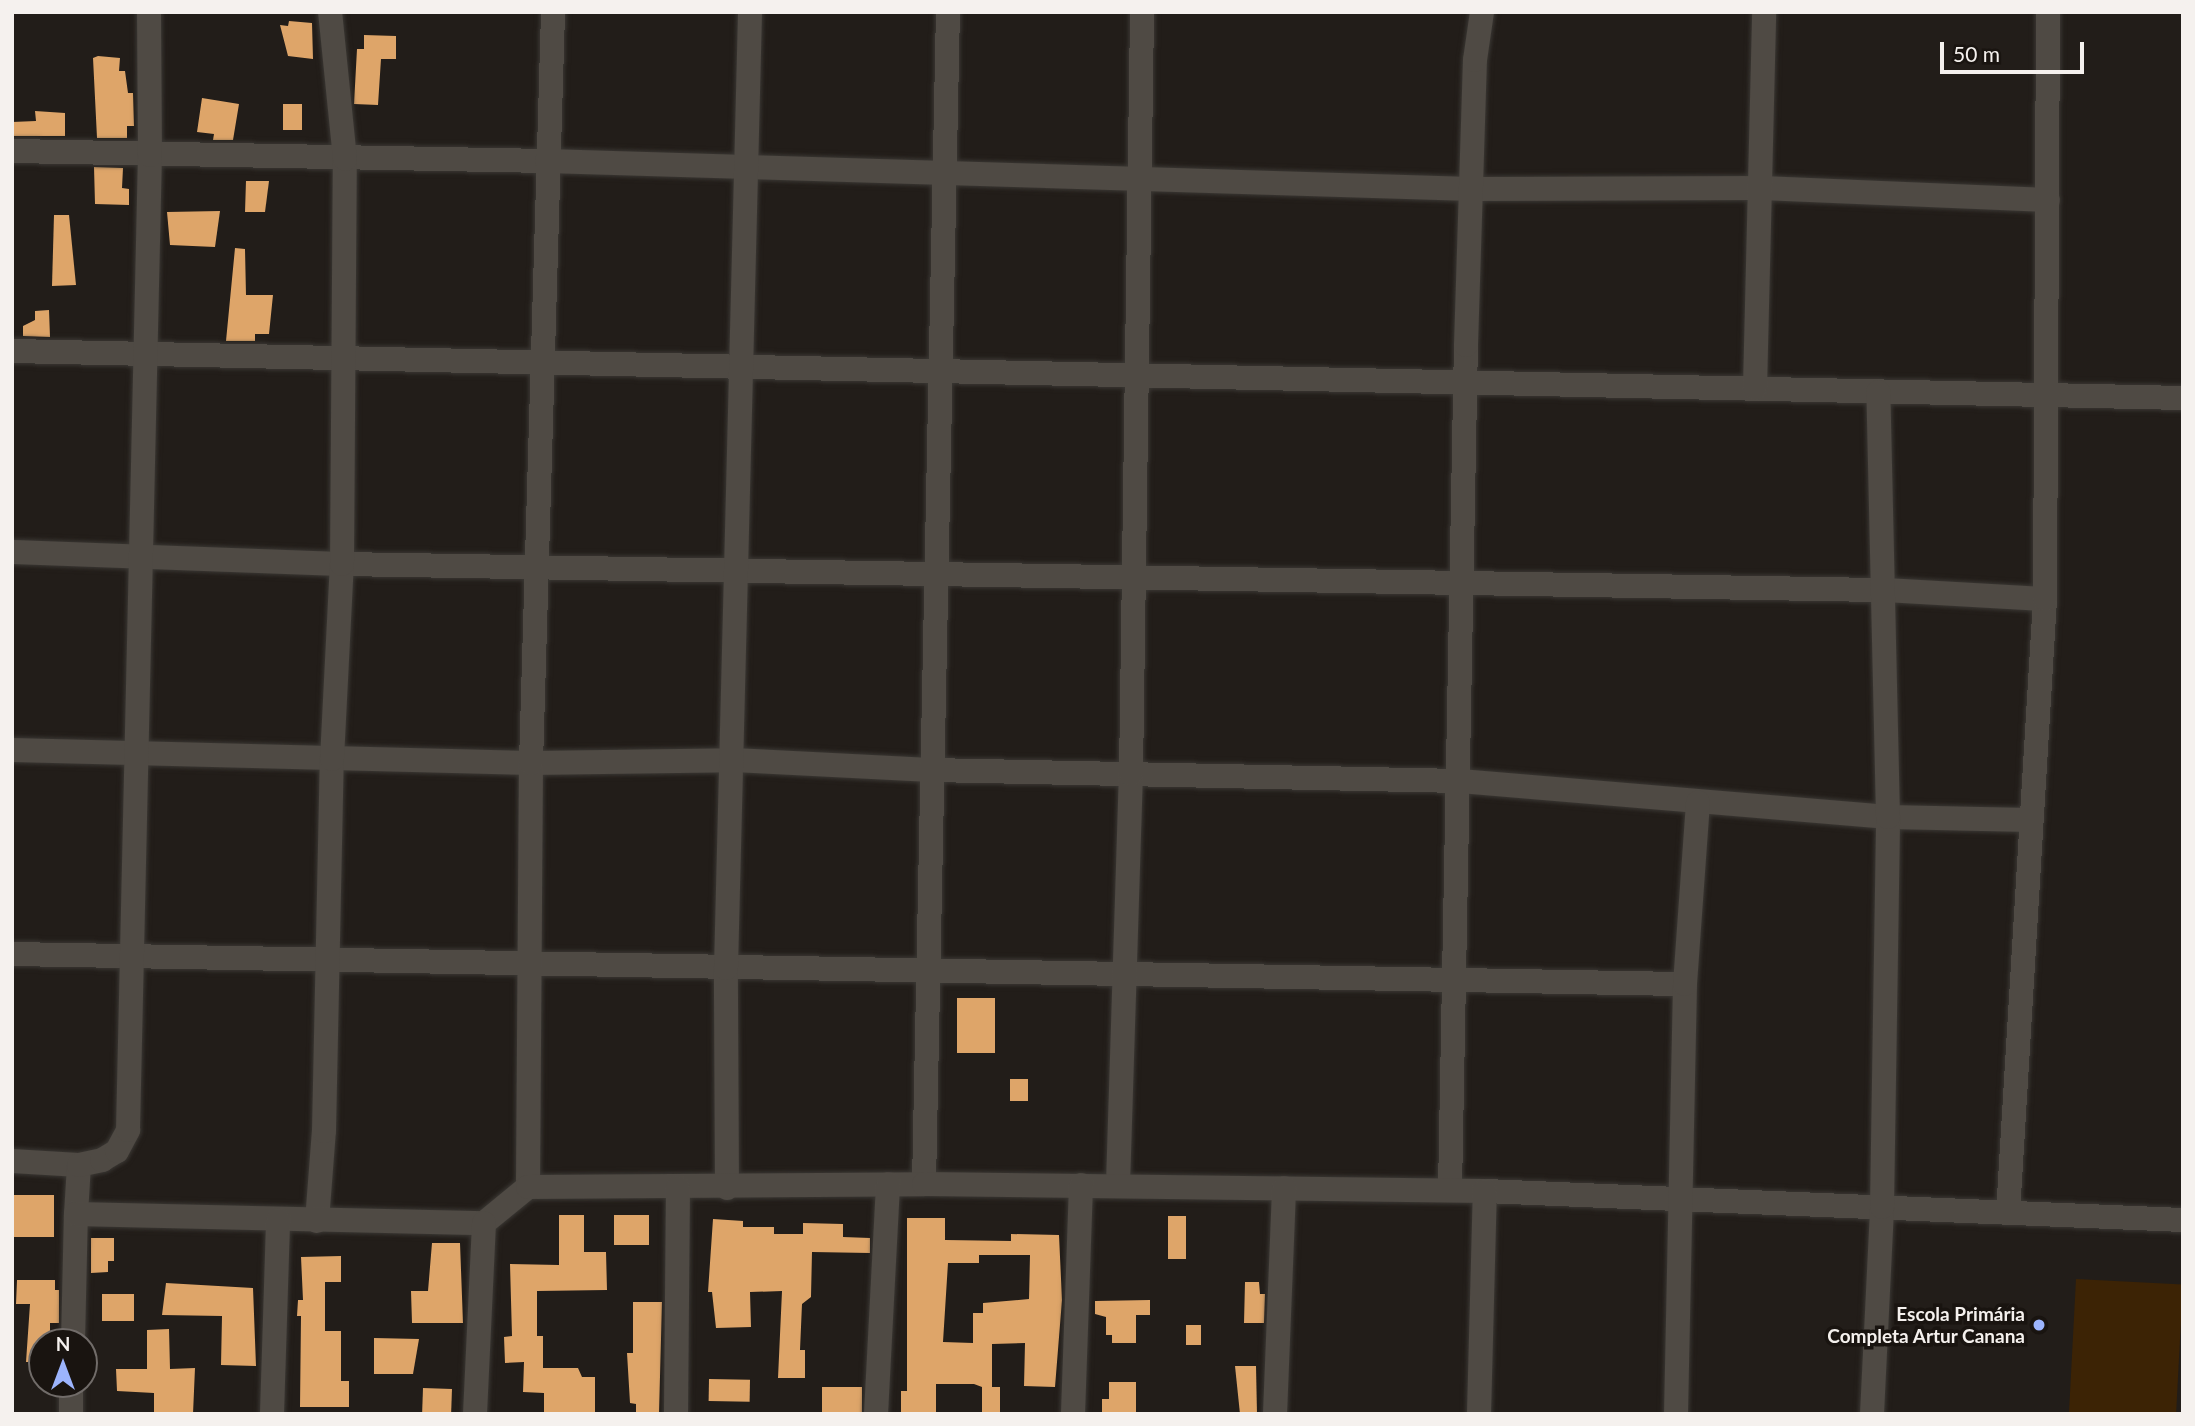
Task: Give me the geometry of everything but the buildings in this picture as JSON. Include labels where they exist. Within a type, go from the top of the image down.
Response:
[{"type":"street","points":[[12,1161],[79,1164],[102,1160],[117,1151],[128,1130],[150,155],[149,12]]},
{"type":"street","points":[[317,1221],[330,960],[332,759],[342,564],[345,159],[330,12]]},
{"type":"street","points":[[528,1187],[531,763],[553,12]]},
{"type":"street","points":[[727,1188],[726,968],[734,760],[734,568],[750,12]]},
{"type":"street","points":[[924,1184],[937,370],[948,12]]},
{"type":"street","points":[[1118,1185],[1131,774],[1142,12]]},
{"type":"street","points":[[1450,1190],[1466,381],[1475,60],[1482,12]]},
{"type":"street","points":[[1755,388],[1762,187],[1764,12]]},
{"type":"street","points":[[2008,1213],[2045,599],[2048,12]]},
{"type":"street","points":[[12,151],[547,161],[746,170],[1139,178],[1472,189],[1762,187],[2048,200]]},
{"type":"street","points":[[12,351],[144,356],[937,370],[2183,398]]},
{"type":"street","points":[[1872,1414],[1882,1207],[1888,817],[1885,590],[1878,392]]},
{"type":"street","points":[[12,552],[342,564],[935,571],[1885,590],[2045,599]]},
{"type":"street","points":[[12,751],[531,763],[734,760],[931,770],[1460,781],[1888,817],[2031,820]]},
{"type":"street","points":[[1676,1414],[1685,984],[1698,803]]},
{"type":"street","points":[[12,954],[726,968],[1125,971],[1685,984]]},
{"type":"street","points":[[73,1328],[79,1164]]},
{"type":"street","points":[[876,1414],[888,1184]]},
{"type":"street","points":[[76,1214],[484,1223],[528,1187],[727,1188],[924,1184],[1485,1191],[2183,1220]]},
{"type":"street","points":[[1073,1414],[1081,1185]]},
{"type":"street","points":[[676,1414],[678,1188]]},
{"type":"street","points":[[1275,1414],[1284,1188]]},
{"type":"street","points":[[1479,1414],[1485,1191]]},
{"type":"street","points":[[272,1414],[278,1220]]},
{"type":"street","points":[[475,1414],[484,1223]]},
{"type":"shaded area","points":[[2076,1279],[2183,1285],[2176,1414],[2069,1413]]},
{"type":"place","name":"Escola Primária Completa Artur Canana","points":[[2039,1325]]}]
